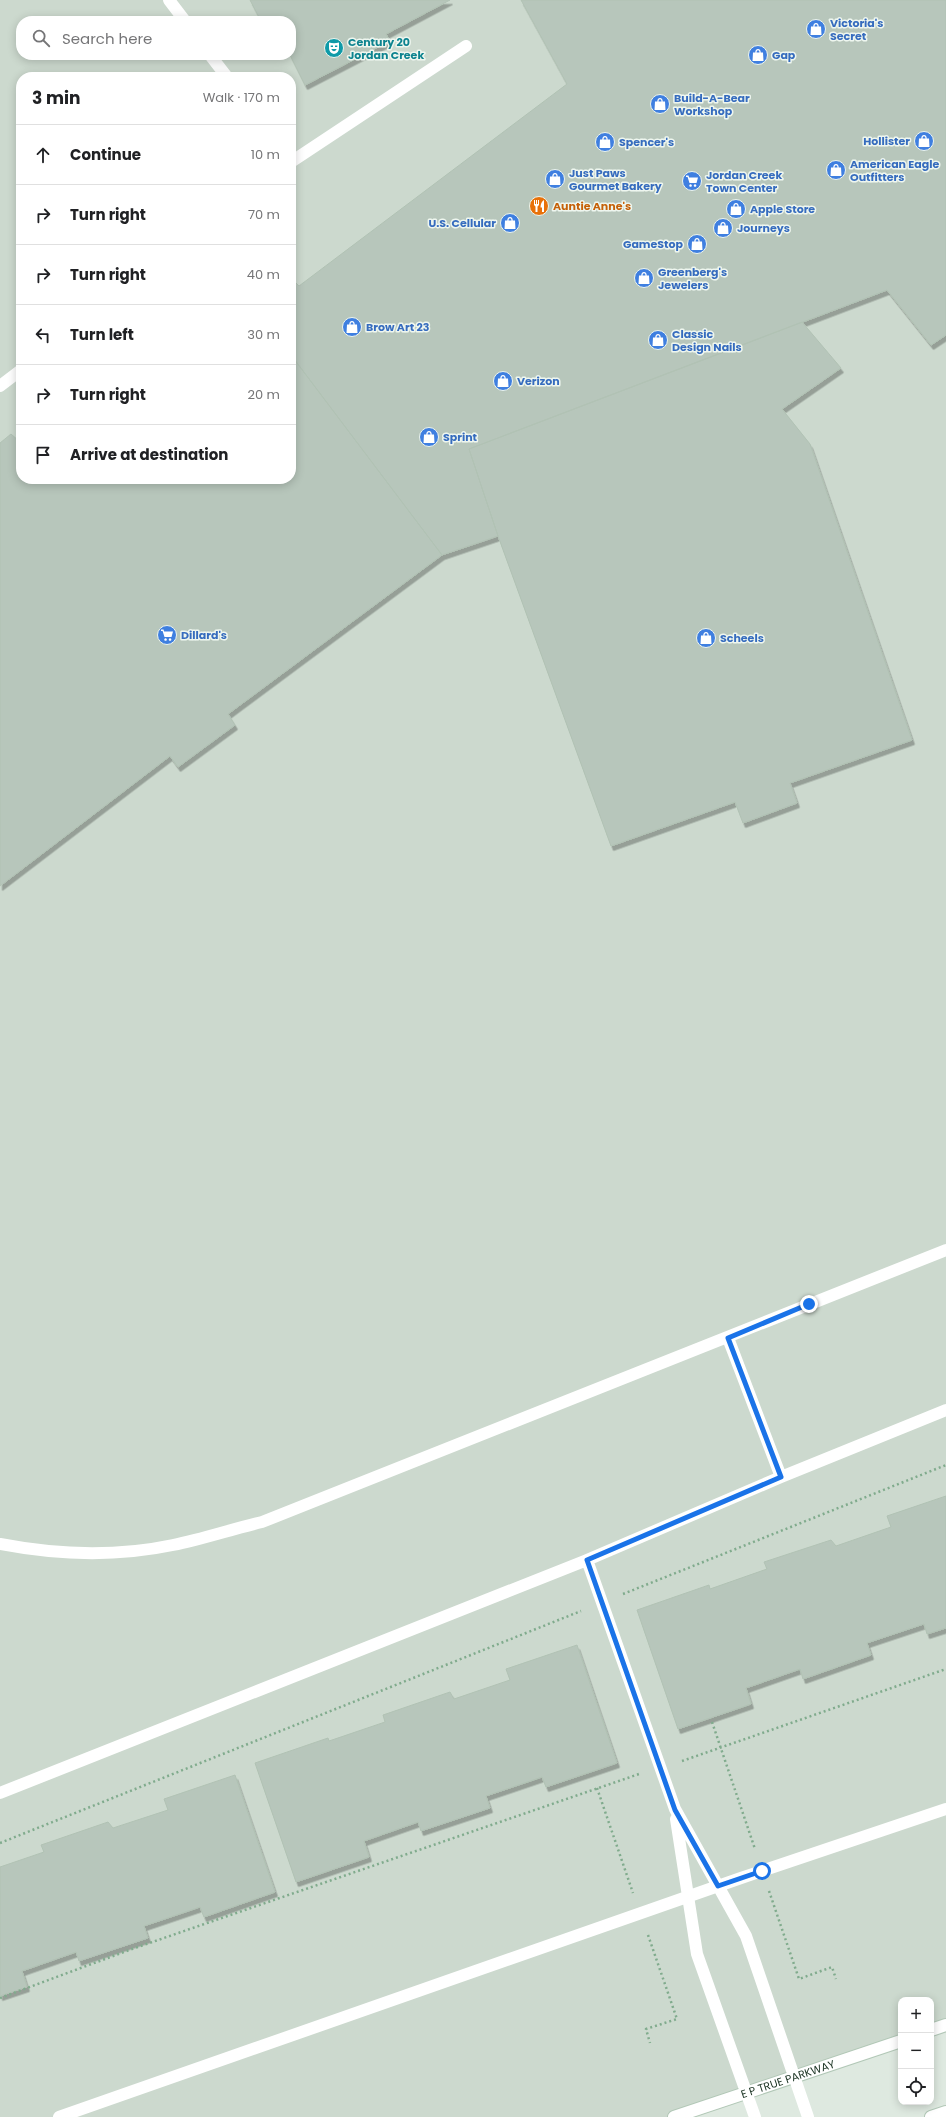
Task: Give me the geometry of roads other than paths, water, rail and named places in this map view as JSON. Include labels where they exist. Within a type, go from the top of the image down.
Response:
[{"type":"main road","points":[[169,0],[181,16]]},
{"type":"main road","points":[[296,159],[466,46]]},
{"type":"main road","points":[[214,60],[223,72]]},
{"type":"main road","points":[[0,386],[16,374]]},
{"type":"main road","points":[[0,1544],[53,1552],[138,1552],[218,1535],[233,1528],[262,1522],[316,1502],[400,1467],[728,1338],[946,1250]]},
{"type":"main road","points":[[728,1338],[781,1477]]},
{"type":"main road","points":[[0,1793],[587,1560],[781,1477],[946,1410]]},
{"type":"main road","points":[[587,1560],[675,1810],[746,1936],[808,2117]]},
{"type":"main road","points":[[59,2117],[718,1886],[946,1809]]},
{"type":"main road","points":[[675,1810],[697,1954],[755,2117]]},
{"type":"main road","points":[[934,2029],[946,2025]]},
{"type":"main road","name":"E P TRUE PARKWAY","points":[[674,2117],[898,2042]]},
{"type":"main road","points":[[931,2117],[946,2112]]},
{"type":"place","name":"Victoria's Secret","points":[[816,29]]},
{"type":"place","name":"Century 20 Jordan Creek","points":[[334,48]]},
{"type":"place","name":"Gap","points":[[758,55]]},
{"type":"place","name":"Build-A-Bear Workshop","points":[[660,104]]},
{"type":"place","name":"Hollister","points":[[924,141]]},
{"type":"place","name":"Spencer's","points":[[605,142]]},
{"type":"place","name":"American Eagle Outfitters","points":[[836,170]]},
{"type":"place","name":"Just Paws Gourmet Bakery","points":[[555,179]]},
{"type":"place","name":"Jordan Creek Town Center","points":[[692,181]]},
{"type":"place","name":"Auntie Anne's","points":[[539,206]]},
{"type":"place","name":"Apple Store","points":[[736,209]]},
{"type":"place","name":"U.S. Cellular","points":[[510,223]]},
{"type":"place","name":"Journeys","points":[[723,228]]},
{"type":"place","name":"GameStop","points":[[697,244]]},
{"type":"place","name":"Greenberg's Jewelers","points":[[644,278]]},
{"type":"place","name":"Brow Art 23","points":[[352,327]]},
{"type":"place","name":"Classic Design Nails","points":[[658,340]]},
{"type":"place","name":"Verizon","points":[[503,381]]},
{"type":"place","name":"Sprint","points":[[429,437]]},
{"type":"place","name":"Dillard's","points":[[167,635]]},
{"type":"place","name":"Scheels","points":[[706,638]]}]
